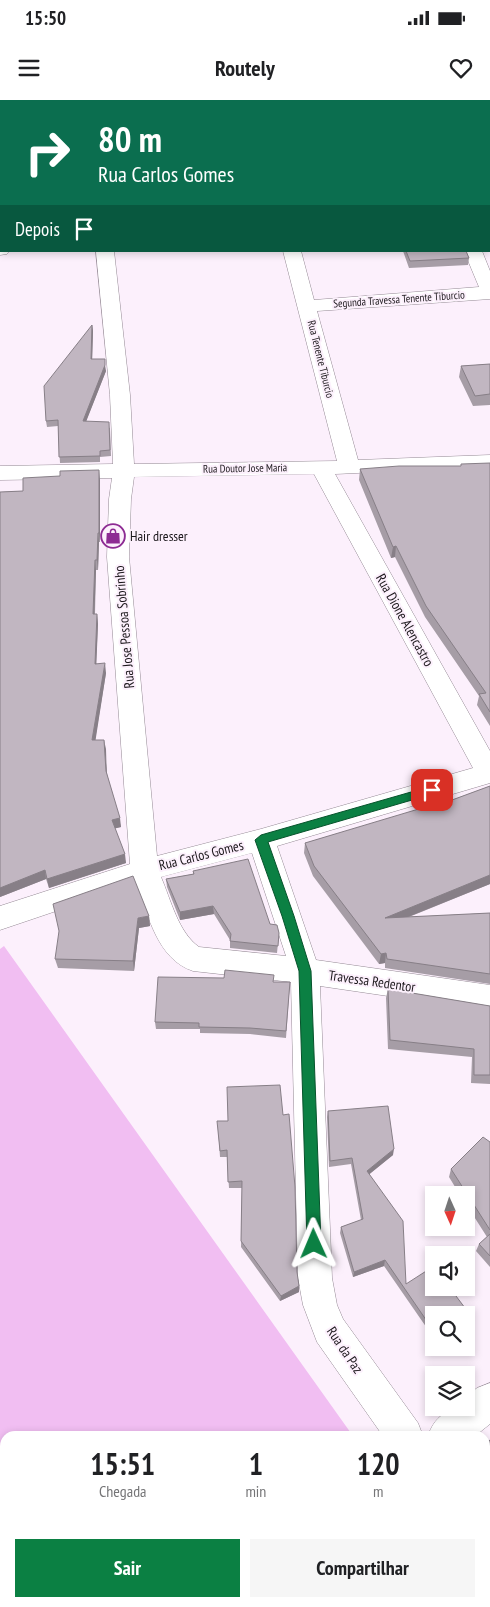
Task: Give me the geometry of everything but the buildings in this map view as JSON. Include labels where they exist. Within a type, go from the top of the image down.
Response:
[{"type":"street","name":"Rua Jose Pessoa Sobrinho","points":[[104,252],[120,395],[124,472],[120,499],[118,557],[144,870],[172,938],[182,951],[194,959]]},
{"type":"street","name":"Rua Tenente Tiburcio","points":[[292,252],[349,467]]},
{"type":"street","points":[[473,252],[490,292]]},
{"type":"street","name":"Segunda Travessa Tenente Tiburcio","points":[[308,306],[490,292]]},
{"type":"street","name":"Rua Doutor Jose Maria","points":[[0,473],[349,467],[490,462]]},
{"type":"street","name":"Rua Dione Alencastro","points":[[321,467],[489,773]]},
{"type":"street","name":"Rua Carlos Gomes","points":[[0,918],[144,870],[261,840],[489,773]]},
{"type":"street","name":"Rua da Paz","points":[[261,840],[305,971],[315,1278],[320,1305],[329,1330],[401,1431]]},
{"type":"street","name":"Travessa Redentor","points":[[194,959],[305,971],[490,998]]},
{"type":"street","points":[[452,1431],[490,1401]]},
{"type":"shaded area","points":[[4,946],[349,1431],[0,1431],[0,949]]},
{"type":"place","name":"Hair dresser","points":[[113,536]]},
{"type":"route","points":[[314,1244],[305,971],[261,840],[432,790]]}]
